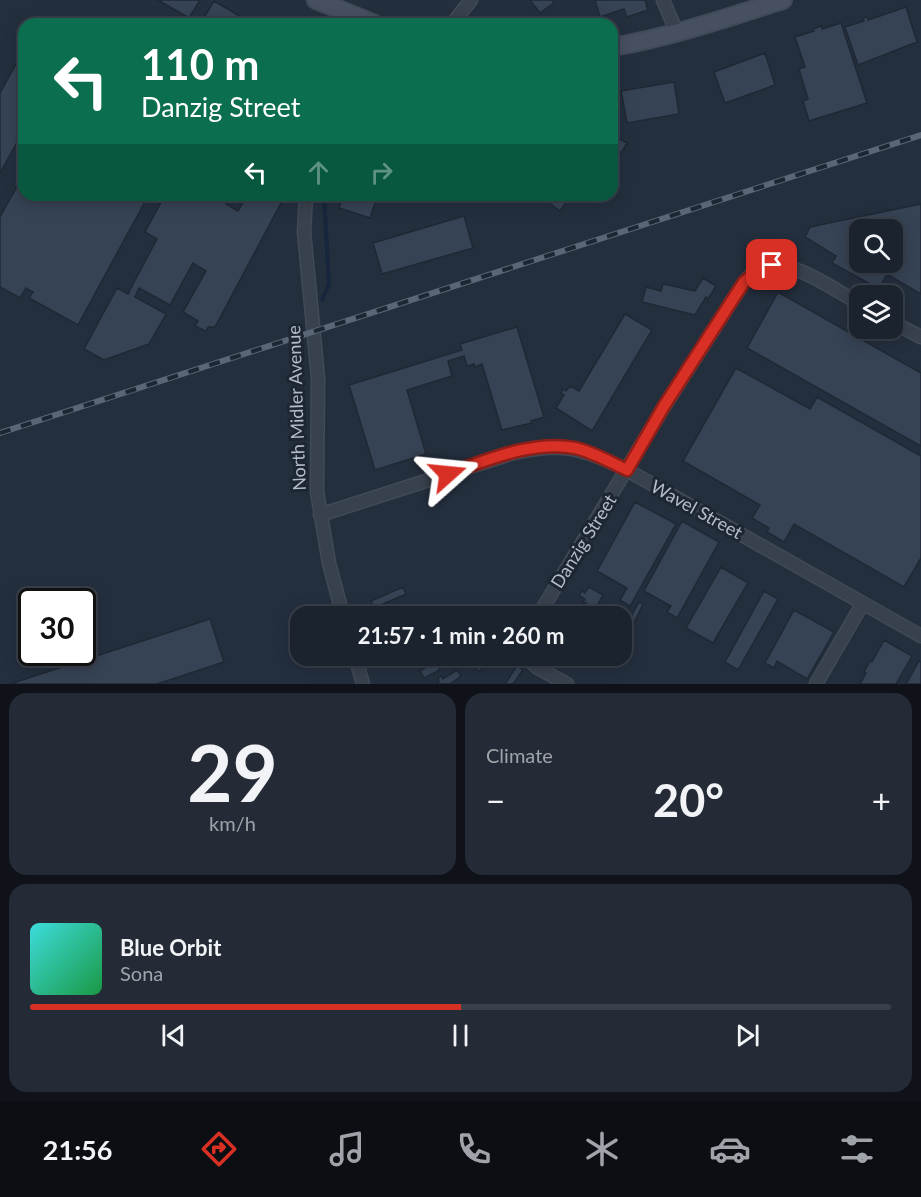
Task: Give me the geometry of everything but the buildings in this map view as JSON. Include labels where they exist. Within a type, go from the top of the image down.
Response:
[{"type":"main road","points":[[316,0],[342,18]]},
{"type":"main road","points":[[618,45],[676,33],[783,0]]},
{"type":"street","points":[[457,18],[471,0]]},
{"type":"street","points":[[663,0],[676,33]]},
{"type":"street","name":"North Midler Avenue","points":[[306,201],[304,232],[318,378],[317,492],[329,563],[340,606]]},
{"type":"street","name":"Danzig Street","points":[[544,606],[664,406],[744,282],[761,267],[786,266],[810,276],[849,298]]},
{"type":"street","points":[[903,328],[921,337]]},
{"type":"street","name":"Wavel Street","points":[[320,515],[533,448],[577,449],[627,470],[921,636]]},
{"type":"street","points":[[816,684],[863,603]]},
{"type":"street","points":[[358,666],[363,684]]},
{"type":"street","points":[[536,666],[567,684]]},
{"type":"waterway","points":[[322,300],[329,284],[324,201]]},
{"type":"railway","points":[[0,433],[921,135]]},
{"type":"route","points":[[448,474],[533,448],[563,447],[600,457],[627,470],[664,406],[744,282],[761,267],[772,265]]}]
